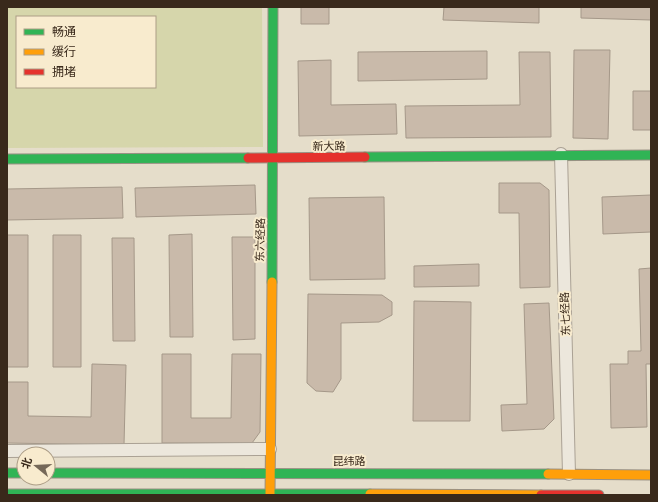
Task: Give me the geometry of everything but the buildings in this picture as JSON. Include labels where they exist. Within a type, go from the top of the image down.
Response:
[{"type":"main road","name":"东六经路","points":[[270,494],[273,7]]},
{"type":"main road","name":"新大路","points":[[7,159],[273,158],[561,154],[651,155]]},
{"type":"main road","name":"昆纬路","points":[[56,473],[651,475]]},
{"type":"main road","points":[[7,494],[599,495]]},
{"type":"street","name":"东七经路","points":[[561,154],[569,474]]},
{"type":"street","points":[[7,451],[270,449]]},
{"type":"green space","points":[[7,7],[262,7],[263,147],[7,148]]},
{"type":"traffic: fast","points":[[272,282],[273,7]]},
{"type":"traffic: fast","points":[[365,157],[651,155]]},
{"type":"traffic: fast","points":[[7,159],[248,158]]},
{"type":"traffic: fast","points":[[7,473],[16,473]]},
{"type":"traffic: fast","points":[[56,473],[548,474]]},
{"type":"traffic: fast","points":[[7,494],[370,494]]},
{"type":"traffic: slow","points":[[270,495],[272,282]]},
{"type":"traffic: slow","points":[[548,474],[651,475]]},
{"type":"traffic: slow","points":[[370,494],[541,495]]},
{"type":"traffic: jam","points":[[248,158],[365,157]]},
{"type":"traffic: jam","points":[[541,495],[599,495]]}]
